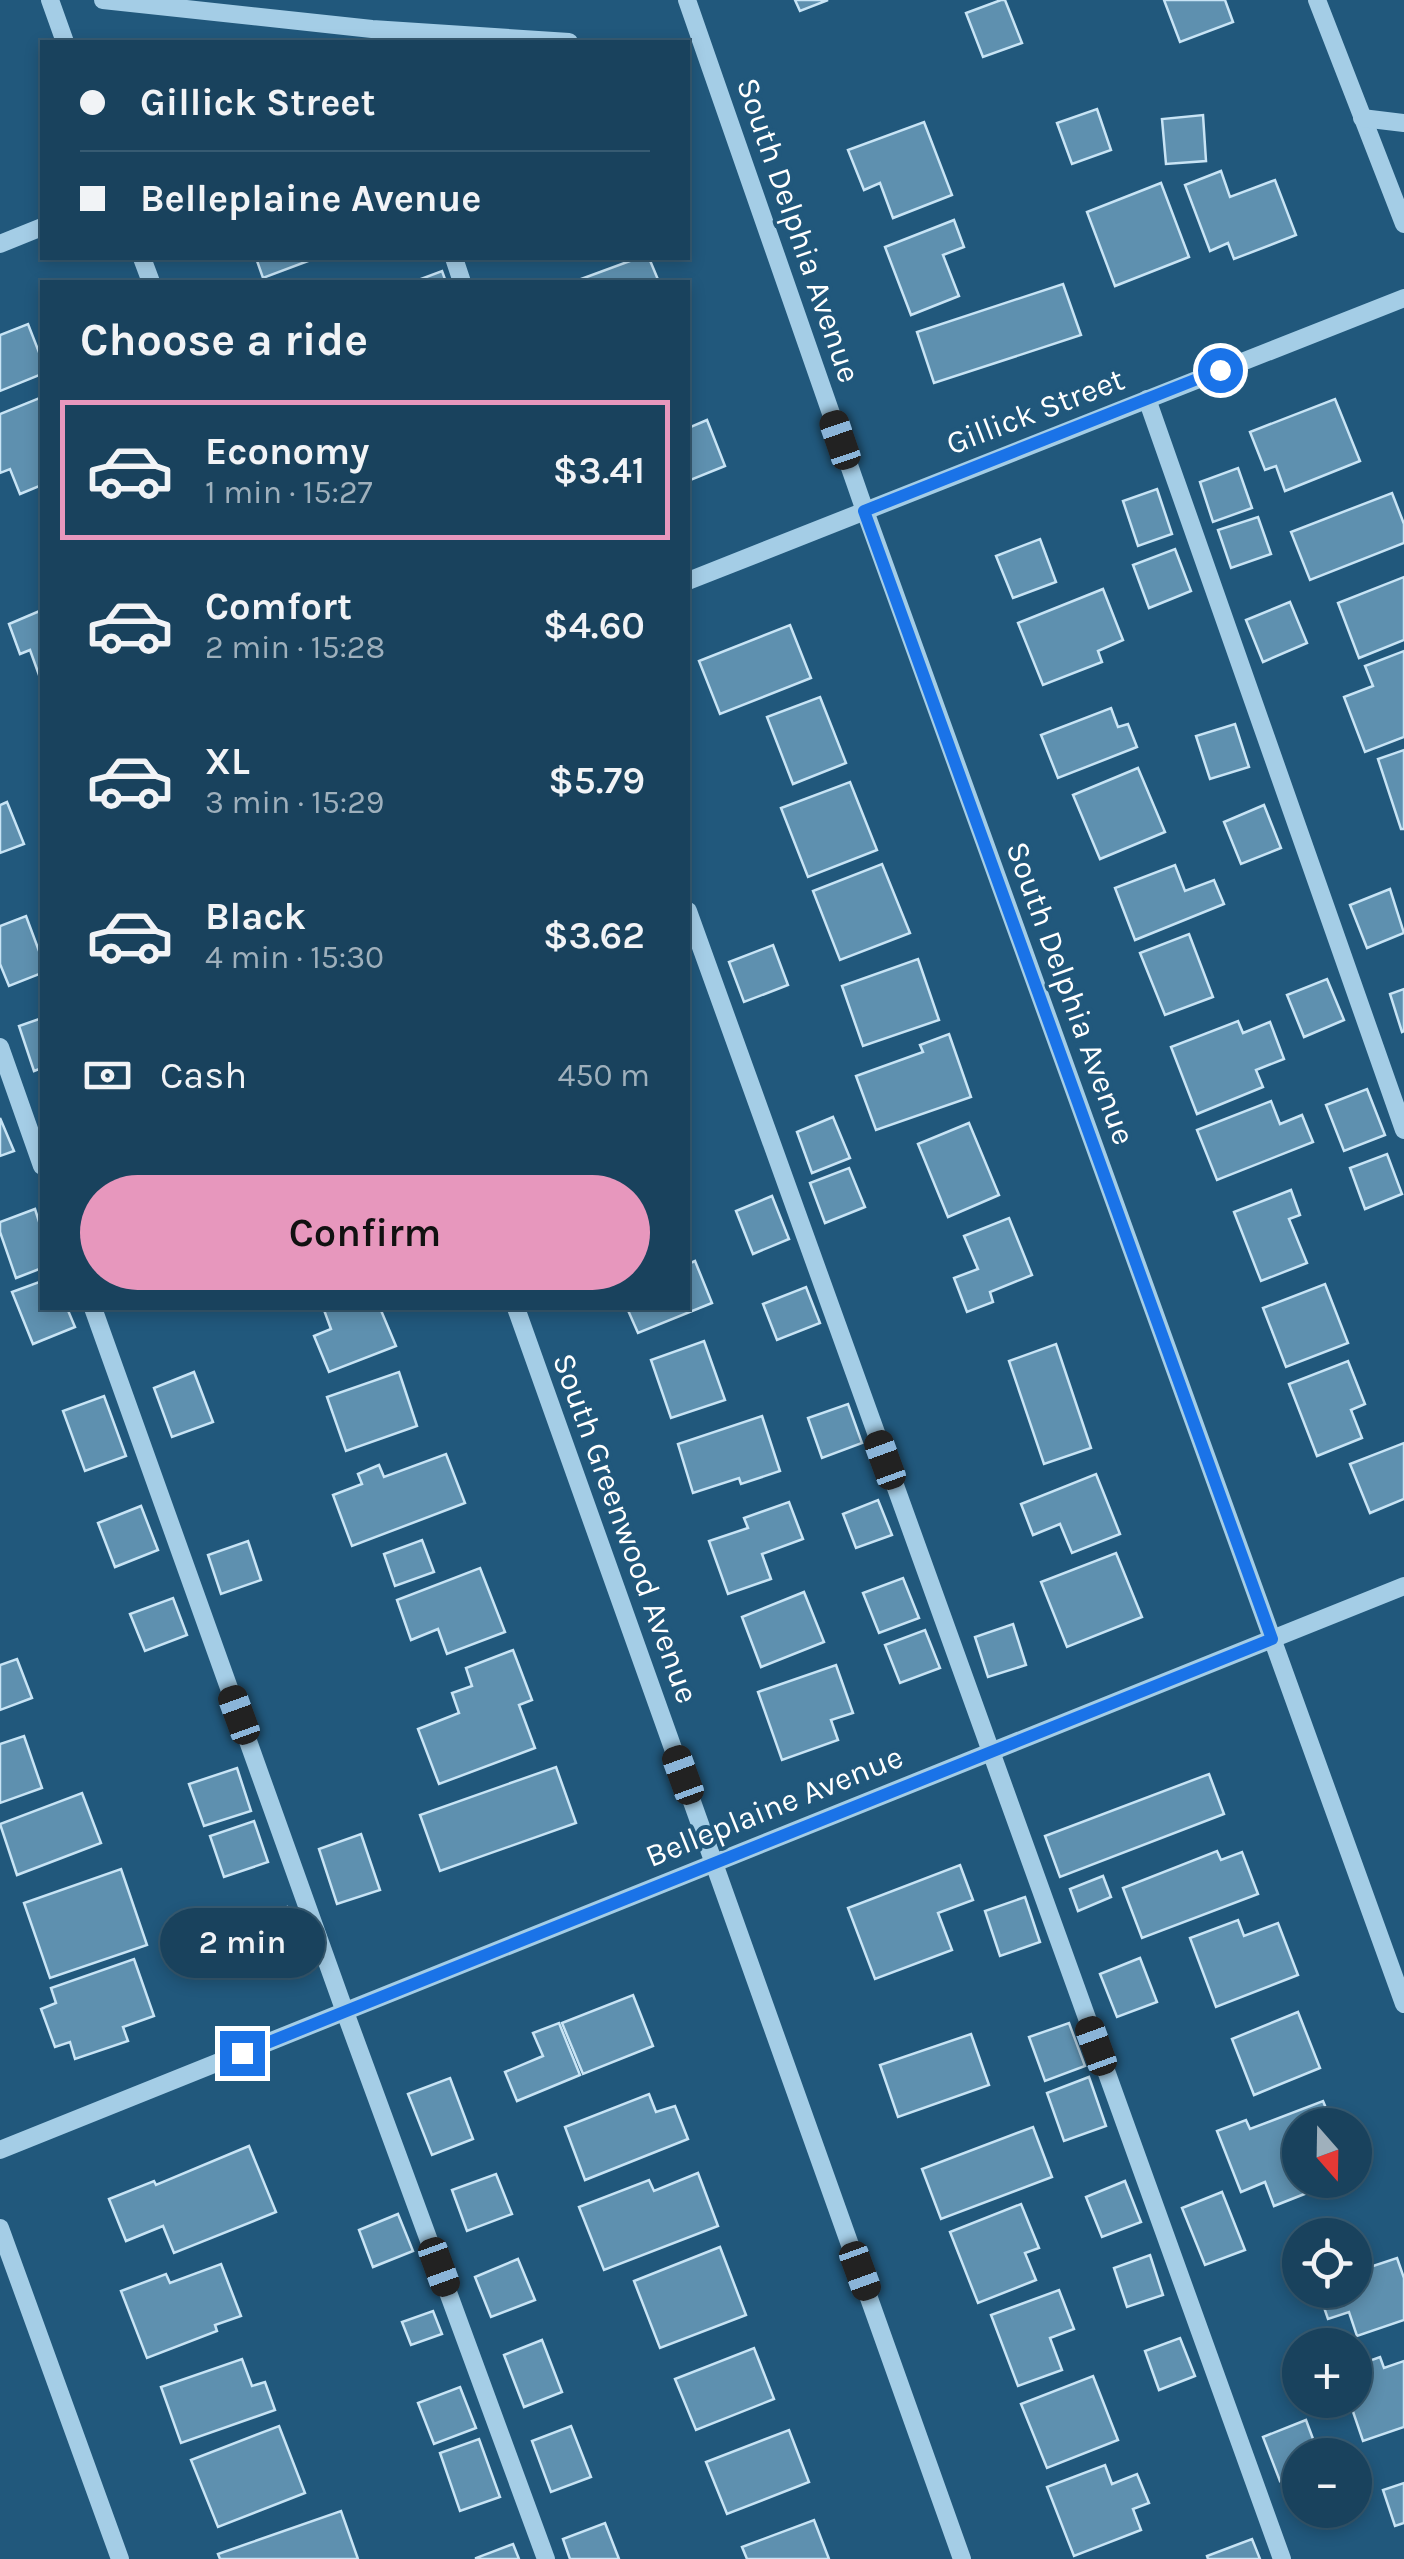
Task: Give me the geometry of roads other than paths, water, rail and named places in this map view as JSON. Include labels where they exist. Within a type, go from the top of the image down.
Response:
[{"type":"street","points":[[50,0],[64,40]]},
{"type":"street","points":[[103,0],[374,36],[505,40]]},
{"type":"street","name":"South Delphia Avenue","points":[[686,0],[696,51],[1404,2004]]},
{"type":"street","points":[[1317,0],[1404,224]]},
{"type":"street","points":[[1362,118],[1404,122]]},
{"type":"street","points":[[0,244],[40,229]]},
{"type":"street","name":"Gillick Street","points":[[690,580],[1404,298]]},
{"type":"street","points":[[1147,400],[1404,1130]]},
{"type":"street","points":[[690,917],[1282,2559]]},
{"type":"street","points":[[0,1047],[40,1160]]},
{"type":"street","points":[[94,1310],[546,2559]]},
{"type":"street","name":"South Greenwood Avenue","points":[[517,1310],[962,2559]]},
{"type":"street","name":"Belleplaine Avenue","points":[[0,2150],[1404,1586]]},
{"type":"street","points":[[0,2228],[120,2559]]}]
